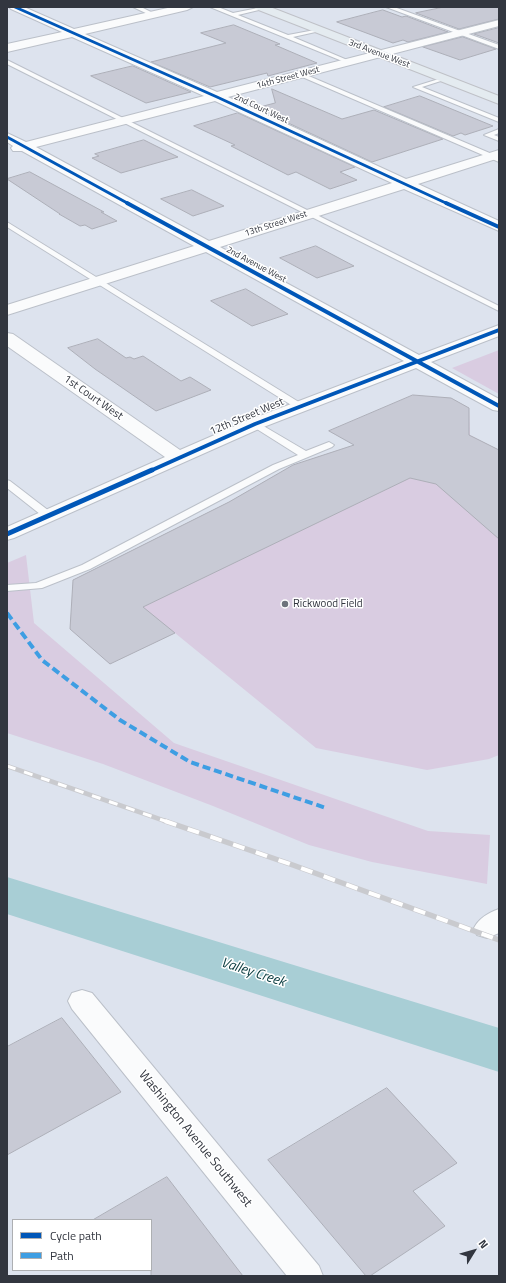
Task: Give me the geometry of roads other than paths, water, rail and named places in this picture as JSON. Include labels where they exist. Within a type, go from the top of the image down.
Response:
[{"type":"main road","name":"3rd Avenue West","points":[[261,7],[499,100]]},
{"type":"street","name":"2nd Court West","points":[[15,7],[217,97],[499,227]]},
{"type":"street","points":[[7,48],[187,7]]},
{"type":"street","name":"14th Street West","points":[[7,151],[499,23]]},
{"type":"street","name":"2nd Avenue West","points":[[7,137],[499,406]]},
{"type":"street","name":"13th Street West","points":[[7,310],[310,213],[496,157]]},
{"type":"street","name":"12th Street West","points":[[7,534],[255,424],[499,330]]},
{"type":"street","name":"1st Court West","points":[[7,338],[179,458]]},
{"type":"street","name":"Washington Avenue Southwest","points":[[82,1001],[307,1276]]},
{"type":"lane","points":[[136,7],[154,15]]},
{"type":"lane","points":[[213,7],[349,62]]},
{"type":"lane","points":[[232,15],[261,7]]},
{"type":"lane","points":[[389,7],[499,47]]},
{"type":"lane","points":[[287,37],[318,30]]},
{"type":"lane","points":[[7,62],[499,309]]},
{"type":"lane","points":[[302,75],[496,157]]},
{"type":"lane","points":[[444,79],[416,87],[499,120]]},
{"type":"lane","points":[[499,131],[488,135],[499,139]]},
{"type":"lane","points":[[7,224],[299,406]]},
{"type":"lane","points":[[255,424],[305,455]]},
{"type":"lane","points":[[7,588],[38,586],[86,567],[203,507],[276,467],[328,445]]},
{"type":"lane","points":[[7,483],[49,516]]},
{"type":"waterway","name":"Valley Creek","points":[[7,895],[499,1050]]},
{"type":"railway","points":[[7,766],[168,822]]},
{"type":"railway","points":[[165,821],[290,864],[499,940]]},
{"type":"place","name":"Rickwood Field","points":[[285,604]]}]
